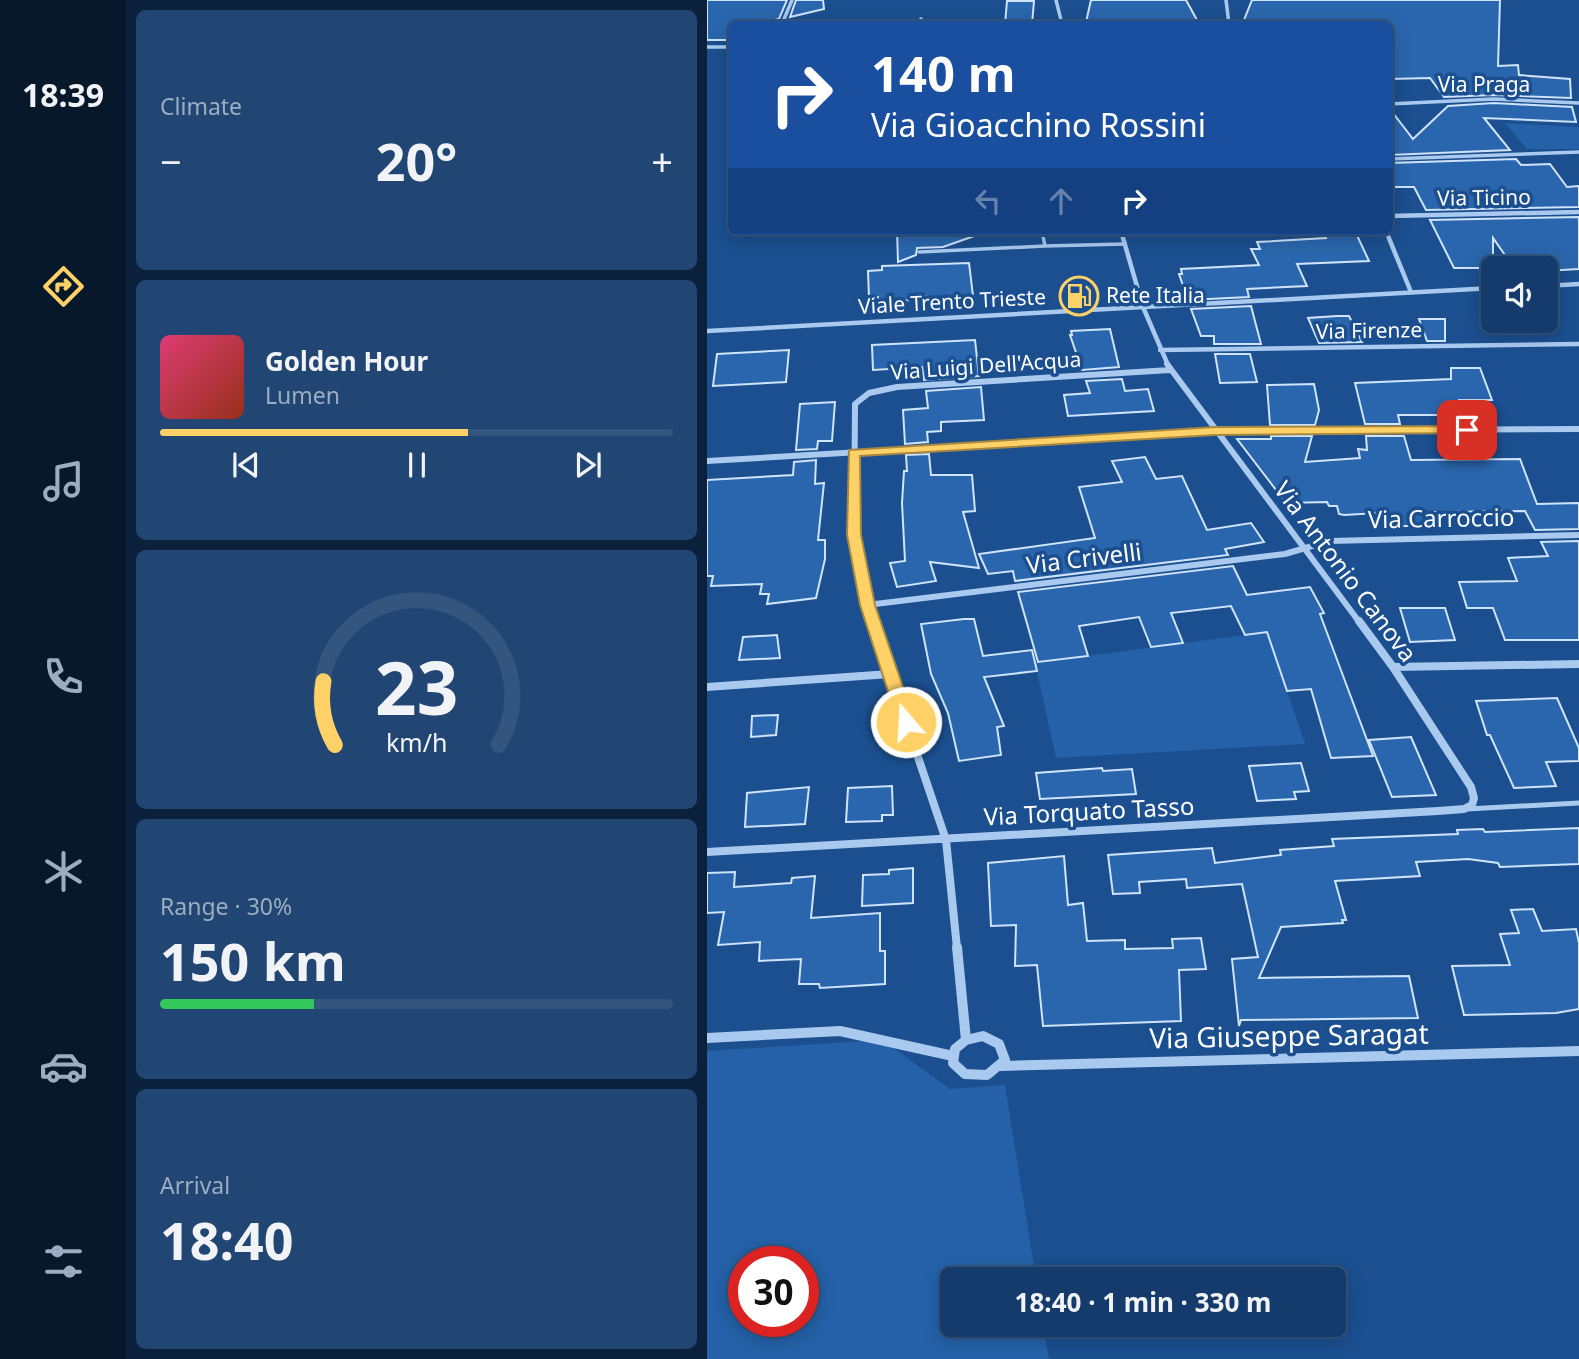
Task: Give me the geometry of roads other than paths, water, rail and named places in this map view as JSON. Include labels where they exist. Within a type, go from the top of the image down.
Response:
[{"type":"street","points":[[783,21],[792,0]]},
{"type":"street","points":[[1055,0],[1061,21]]},
{"type":"street","points":[[1226,0],[1229,21]]},
{"type":"street","points":[[707,47],[728,47]]},
{"type":"street","name":"Via Praga","points":[[1393,104],[1495,99],[1579,103]]},
{"type":"street","points":[[1393,159],[1579,152]]},
{"type":"street","name":"Via Ticino","points":[[1393,216],[1579,212]]},
{"type":"street","points":[[1122,235],[1143,307],[1170,370]]},
{"type":"street","points":[[1388,235],[1411,292]]},
{"type":"street","points":[[1558,285],[1579,284]]},
{"type":"street","name":"Viale Trento Trieste","points":[[707,331],[1481,289]]},
{"type":"street","name":"Via Firenze","points":[[1160,350],[1579,344]]},
{"type":"street","name":"Via Antonio Canova","points":[[1170,370],[1393,667],[1471,787],[1474,798],[1468,807]]},
{"type":"street","name":"Via Luigi Dell'Acqua","points":[[854,453],[855,404],[860,398],[881,390],[916,385],[1170,370]]},
{"type":"street","points":[[707,461],[1215,431],[1579,429]]},
{"type":"street","points":[[854,453],[854,535],[867,605],[946,840],[967,1040]]},
{"type":"street","name":"Via Carroccio","points":[[1304,547],[1329,541],[1579,536]]},
{"type":"street","name":"Via Crivelli","points":[[867,605],[1285,554],[1304,547]]},
{"type":"street","points":[[1393,667],[1579,664]]},
{"type":"street","points":[[707,687],[890,674]]},
{"type":"street","name":"Via Torquato Tasso","points":[[707,852],[946,840],[1468,807]]},
{"type":"street","points":[[707,1038],[840,1031],[953,1056]]},
{"type":"street","points":[[983,1037],[998,1042],[1006,1053],[1001,1066],[988,1075],[970,1076],[957,1069],[953,1056],[959,1044],[967,1040],[983,1037]]},
{"type":"street","name":"Via Giuseppe Saragat","points":[[1001,1066],[1579,1051]]},
{"type":"lane","points":[[1043,235],[1045,246]]},
{"type":"lane","points":[[919,252],[1125,244]]},
{"type":"lane","points":[[1468,807],[1579,803]]},
{"type":"place","name":"Rete Italia","points":[[1079,296]]}]
